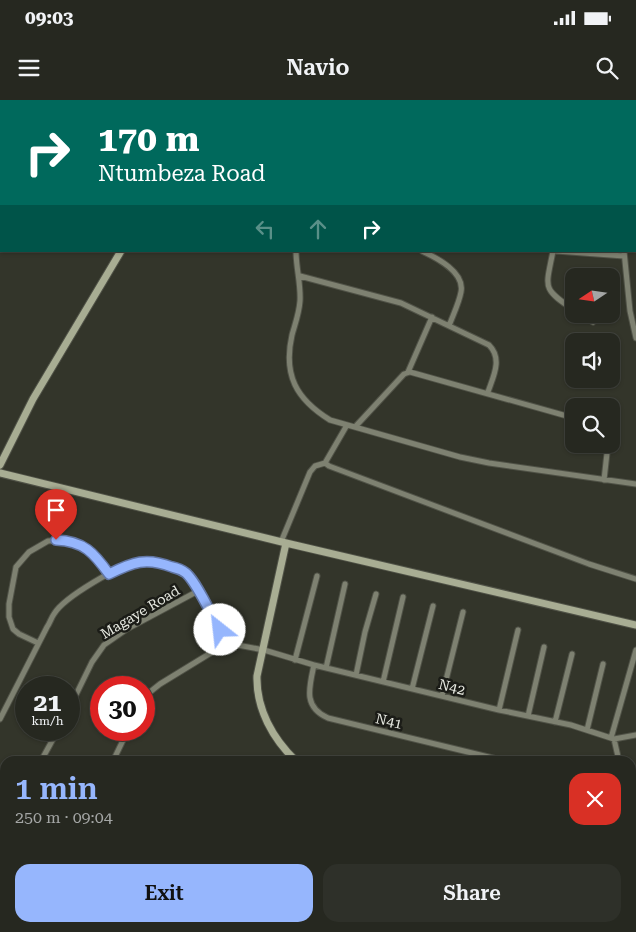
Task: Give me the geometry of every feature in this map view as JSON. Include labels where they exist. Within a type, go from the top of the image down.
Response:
[{"type":"street","points":[[0,465],[33,398],[120,252]]},
{"type":"street","points":[[296,252],[300,276],[300,302],[292,335],[289,356],[290,370],[292,380],[300,395],[316,412],[330,420],[460,457],[636,484]]},
{"type":"street","points":[[424,252],[444,263],[457,276],[461,284],[461,293],[449,326]]},
{"type":"street","points":[[554,252],[547,284],[549,290],[565,303]]},
{"type":"street","points":[[577,252],[624,254],[630,311],[636,338]]},
{"type":"street","points":[[300,276],[401,303],[489,345],[494,350],[497,358],[488,392]]},
{"type":"street","points":[[355,427],[408,372],[432,317]]},
{"type":"street","points":[[408,372],[488,392],[565,415]]},
{"type":"street","points":[[292,756],[274,733],[260,705],[257,676],[264,650],[283,542],[310,472],[315,466],[325,463],[347,425]]},
{"type":"street","points":[[604,480],[607,453]]},
{"type":"street","points":[[325,463],[333,468],[589,564],[636,579]]},
{"type":"street","points":[[0,473],[636,625]]},
{"type":"street","points":[[38,644],[13,629],[9,617],[9,604],[16,567],[29,552],[48,541],[66,540],[93,553],[109,574]]},
{"type":"street","points":[[0,719],[54,614],[64,601],[131,563],[149,561],[164,564],[185,572],[198,591],[227,644],[155,688]]},
{"type":"street","points":[[295,660],[317,576]]},
{"type":"street","points":[[326,668],[345,584]]},
{"type":"street","name":"Magaye Road","points":[[80,687],[92,662],[104,645],[127,629],[198,591]]},
{"type":"street","points":[[356,676],[365,632],[376,594]]},
{"type":"street","points":[[383,682],[403,597]]},
{"type":"street","points":[[412,689],[432,606]]},
{"type":"street","points":[[442,696],[463,612]]},
{"type":"street","points":[[499,710],[518,630]]},
{"type":"street","name":"N42","points":[[227,644],[264,650],[356,676],[587,730],[612,739]]},
{"type":"street","points":[[528,716],[544,647]]},
{"type":"street","points":[[617,756],[612,739],[636,650]]},
{"type":"street","points":[[555,722],[572,654]]},
{"type":"street","points":[[587,730],[603,664]]},
{"type":"street","name":"N41","points":[[314,665],[309,694],[314,710],[319,714],[328,718],[485,756]]},
{"type":"street","points":[[612,739],[636,735]]},
{"type":"street","points":[[44,756],[52,741]]},
{"type":"street","points":[[115,756],[123,741]]},
{"type":"route","points":[[56,540],[66,540],[86,548],[93,553],[109,574],[131,563],[141,561],[164,564],[180,569],[189,577],[220,630]]}]
